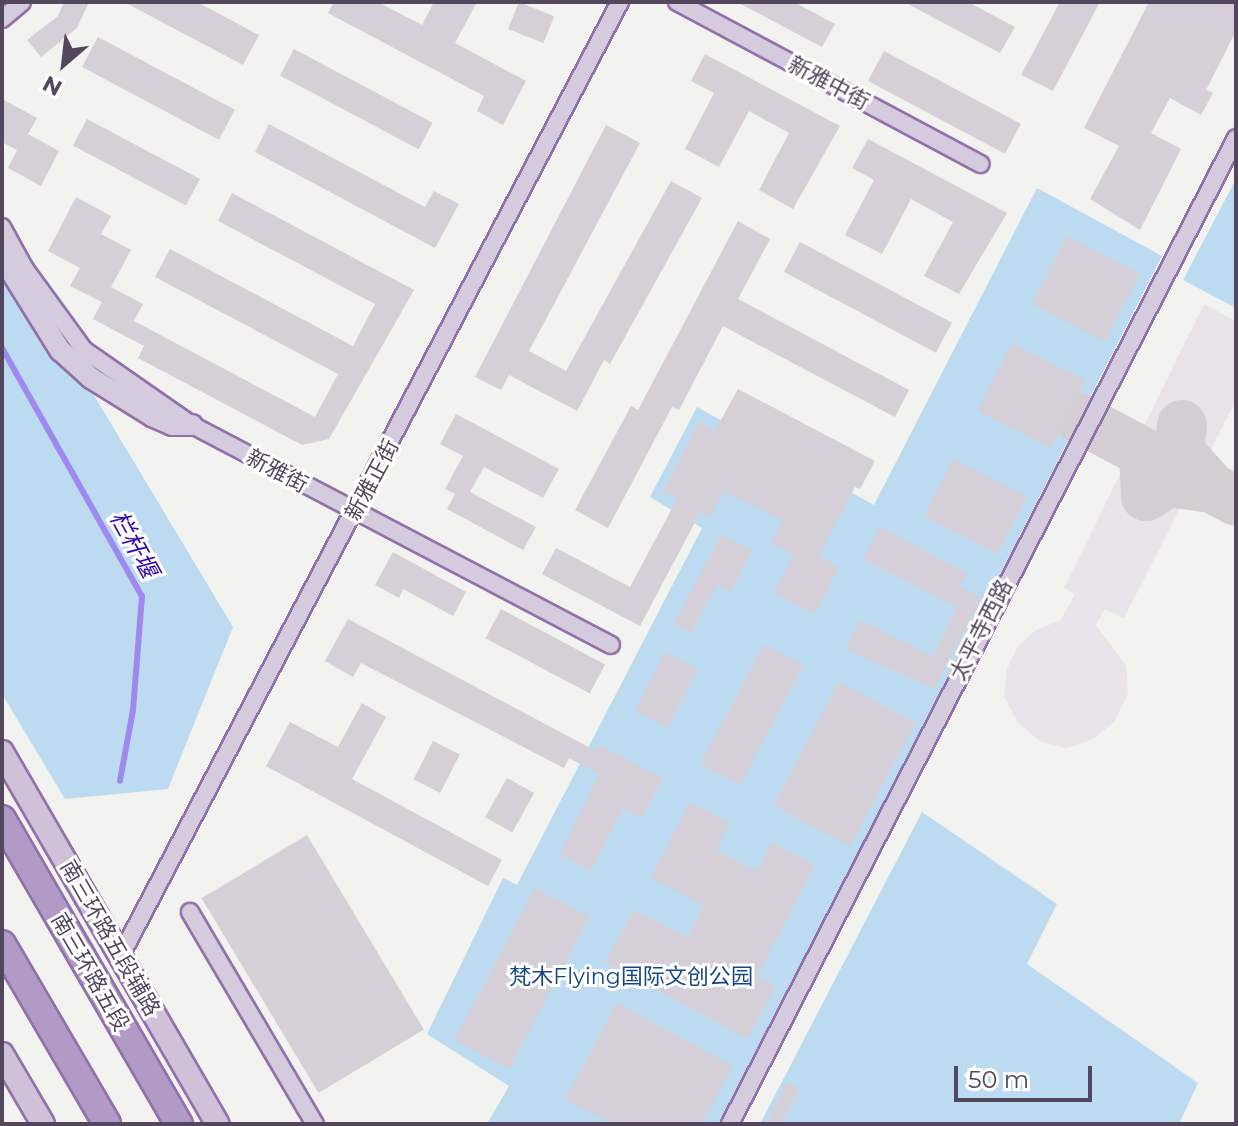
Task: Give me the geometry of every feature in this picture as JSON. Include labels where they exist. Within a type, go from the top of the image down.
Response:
[{"type":"highway","name":"南三环路五段","points":[[2,819],[179,1124]]},
{"type":"highway","points":[[2,944],[107,1124]]},
{"type":"main road","name":"南三环路五段辅路","points":[[2,752],[218,1124]]},
{"type":"main road","points":[[2,1054],[43,1124]]},
{"type":"street","points":[[2,19],[22,2]]},
{"type":"street","name":"新雅正街","points":[[120,957],[620,2]]},
{"type":"street","name":"新雅中街","points":[[677,2],[981,164]]},
{"type":"street","name":"太平寺西路","points":[[730,1124],[1236,138]]},
{"type":"street","name":"新雅街","points":[[2,227],[25,269],[84,350],[192,425],[611,645]]},
{"type":"street","points":[[2,257],[60,350],[91,378],[152,416],[172,425],[192,425]]},
{"type":"street","points":[[190,912],[315,1124]]},
{"type":"shaded area","points":[[1204,304],[1236,321],[1236,400],[1124,618],[1105,609],[1096,625],[1126,666],[1128,693],[1114,722],[1093,739],[1067,748],[1041,742],[1018,723],[1004,696],[1007,669],[1018,646],[1036,630],[1061,620],[1075,594],[1064,588]]},
{"type":"green space","points":[[1236,179],[1236,308],[1183,280]]},
{"type":"green space","name":"梵木Flying国际文创公园","points":[[1037,188],[1162,256],[720,1124],[487,1124],[509,1086],[427,1034],[503,878],[517,885],[702,528],[650,497],[697,407],[874,505]]},
{"type":"green space","points":[[2,242],[233,627],[168,789],[65,799],[2,694]]},
{"type":"green space","points":[[922,812],[1057,904],[1027,964],[1198,1083],[1179,1124],[760,1124]]},
{"type":"building","points":[[64,2],[89,2],[77,28],[41,57],[27,40],[58,16]]},
{"type":"building","points":[[124,2],[197,2],[259,35],[243,65]]},
{"type":"building","points":[[334,2],[378,2],[422,25],[434,2],[477,2],[455,43],[526,81],[503,125],[477,111],[484,96],[328,13]]},
{"type":"building","points":[[519,2],[554,16],[543,43],[508,29]]},
{"type":"building","points":[[737,2],[794,2],[835,24],[822,47]]},
{"type":"building","points":[[904,2],[968,2],[1015,27],[1000,53]]},
{"type":"building","points":[[1060,2],[1100,2],[1053,91],[1021,75]]},
{"type":"building","points":[[1149,2],[1236,2],[1236,31],[1206,90],[1213,93],[1201,115],[1170,98],[1151,133],[1181,149],[1140,230],[1090,199],[1119,146],[1084,128]]},
{"type":"building","points":[[98,37],[235,110],[219,140],[82,67]]},
{"type":"building","points":[[294,49],[433,123],[419,149],[280,75]]},
{"type":"building","points":[[884,51],[1021,124],[1005,154],[868,81]]},
{"type":"building","points":[[705,54],[840,126],[793,209],[759,190],[789,133],[749,111],[719,167],[685,149],[714,93],[691,81]]},
{"type":"building","points":[[2,99],[37,118],[28,134],[59,151],[41,186],[8,168],[17,150],[2,142]]},
{"type":"building","points":[[87,119],[200,179],[186,206],[73,145]]},
{"type":"building","points":[[269,124],[425,207],[434,191],[459,204],[435,248],[255,152]]},
{"type":"building","points":[[606,125],[640,143],[529,351],[566,371],[671,181],[702,198],[610,364],[604,360],[577,411],[509,375],[501,390],[475,377]]},
{"type":"building","points":[[868,139],[1007,213],[959,294],[924,276],[953,222],[911,199],[882,254],[845,235],[874,180],[852,168]]},
{"type":"building","points":[[232,193],[414,290],[329,439],[302,445],[138,358],[144,346],[93,319],[102,302],[70,286],[80,268],[48,251],[76,197],[111,216],[101,234],[131,250],[111,287],[143,304],[134,321],[315,417],[338,374],[155,277],[170,249],[353,346],[375,304],[218,221]]},
{"type":"building","points":[[738,221],[770,239],[738,299],[909,390],[895,417],[723,326],[679,410],[672,407],[608,528],[575,510],[631,406],[638,410]]},
{"type":"building","points":[[1066,236],[1140,274],[1105,341],[1031,304]]},
{"type":"building","points":[[800,242],[952,323],[936,353],[784,272]]},
{"type":"building","points":[[1012,343],[1086,381],[1051,448],[977,411]]},
{"type":"building","points":[[738,389],[875,461],[860,489],[855,487],[819,556],[839,567],[815,614],[774,593],[794,555],[771,543],[783,520],[724,492],[711,517],[701,511],[640,626],[542,574],[556,548],[630,587],[677,499],[662,491],[699,422],[715,431]]},
{"type":"building","points":[[456,414],[559,469],[543,498],[484,467],[470,492],[536,527],[523,550],[447,509],[455,494],[445,489],[463,456],[440,444]]},
{"type":"building","points":[[953,459],[1027,497],[998,554],[924,516]]},
{"type":"building","points":[[880,527],[967,573],[960,587],[981,598],[934,689],[846,649],[860,620],[932,656],[957,607],[863,559]]},
{"type":"building","points":[[721,534],[752,551],[731,592],[717,585],[691,633],[674,624]]},
{"type":"building","points":[[393,552],[466,592],[453,616],[403,589],[399,598],[375,585]]},
{"type":"building","points":[[501,609],[605,664],[590,694],[486,638]]},
{"type":"building","points":[[348,619],[596,751],[599,745],[663,778],[642,818],[623,808],[591,871],[560,855],[599,774],[569,758],[564,768],[361,663],[353,677],[325,661]]},
{"type":"building","points":[[764,644],[804,665],[740,785],[700,764]]},
{"type":"building","points":[[665,652],[698,669],[668,728],[635,711]]},
{"type":"building","points":[[839,682],[916,723],[850,846],[773,806]]},
{"type":"building","points":[[362,703],[386,717],[352,779],[502,860],[488,886],[266,766],[290,722],[338,747]]},
{"type":"building","points":[[433,741],[460,755],[440,793],[413,779]]},
{"type":"building","points":[[507,778],[534,793],[512,832],[485,817]]},
{"type":"building","points":[[690,802],[730,823],[716,850],[757,871],[772,842],[815,865],[757,976],[776,986],[748,1039],[605,962],[634,909],[687,938],[703,905],[651,878]]},
{"type":"building","points":[[307,835],[424,1030],[318,1093],[202,898]]},
{"type":"building","points":[[535,888],[590,917],[509,1069],[454,1040]]},
{"type":"building","points":[[617,1003],[733,1066],[702,1124],[613,1124],[565,1099]]},
{"type":"building","points":[[787,1082],[800,1088],[782,1124],[766,1124]]},
{"type":"waterway","name":"栏杆堰","points":[[2,348],[142,596],[133,710],[120,781]]},
{"type":"taxiway","points":[[1079,418],[1144,453],[1146,496]]},
{"type":"taxiway","points":[[1182,425],[1179,451],[1212,488]]},
{"type":"taxiway","points":[[1146,496],[1168,482],[1212,488],[1236,501]]}]
